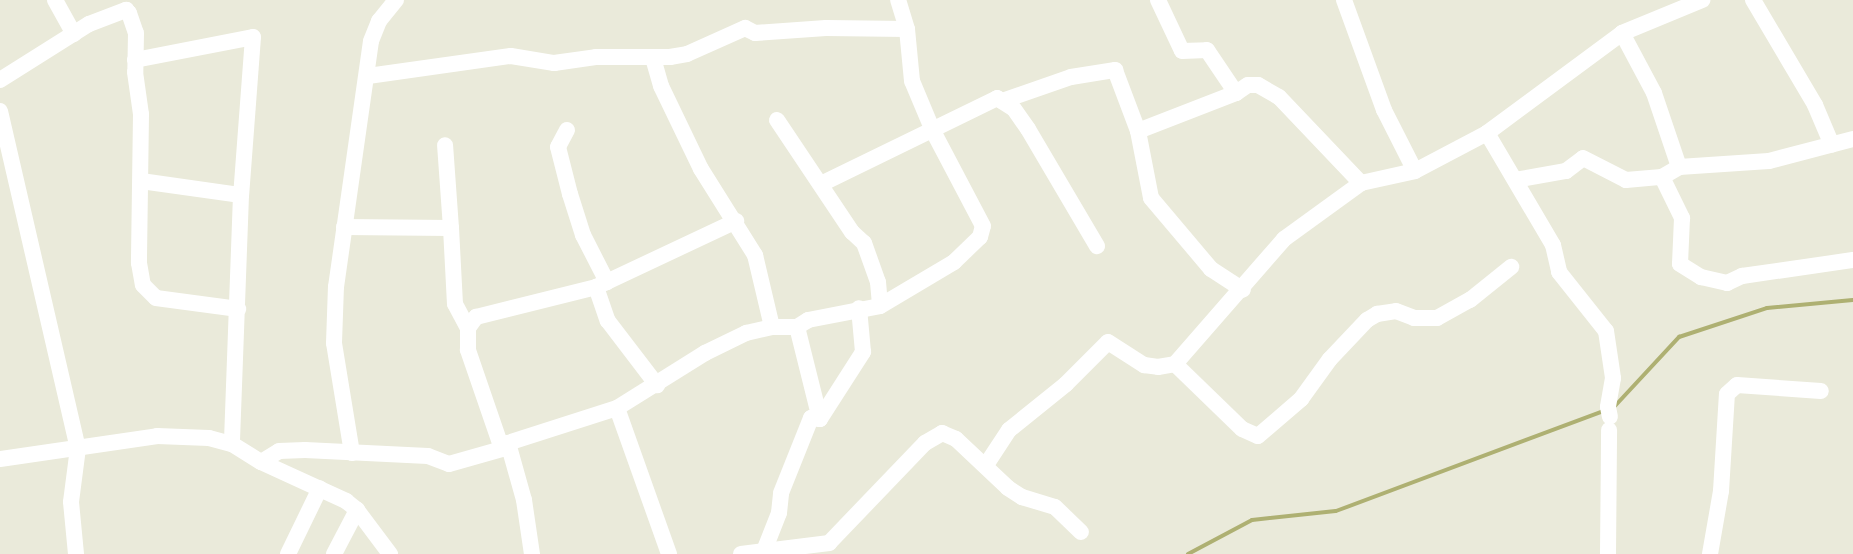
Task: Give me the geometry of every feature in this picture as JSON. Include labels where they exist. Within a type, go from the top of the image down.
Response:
[{"type":"street","points":[[55,0],[74,34]]},
{"type":"street","points":[[352,453],[334,343],[336,287],[368,76],[371,41],[379,21],[396,0]]},
{"type":"street","points":[[261,462],[279,451],[428,456],[448,464],[617,408],[723,343],[772,327],[797,327],[808,320],[859,308],[880,306],[954,262],[983,231],[980,215],[933,131],[912,81],[907,28],[898,0]]},
{"type":"street","points":[[1158,0],[1182,51],[1207,50],[1236,93]]},
{"type":"street","points":[[1344,0],[1384,110],[1415,171]]},
{"type":"street","points":[[986,465],[1009,430],[1066,384],[1108,342],[1144,365],[1158,367],[1175,364],[1243,290],[1284,239],[1361,183],[1415,171],[1487,133],[1622,33],[1702,0]]},
{"type":"street","points":[[1753,0],[1815,105],[1832,146]]},
{"type":"street","points":[[0,80],[74,34],[126,10],[136,33],[135,60],[141,181],[140,263],[143,285],[156,298],[238,309]]},
{"type":"street","points":[[368,76],[512,56],[554,63],[596,57],[652,58],[687,54],[745,28],[755,33],[826,28],[907,28]]},
{"type":"street","points":[[1622,33],[1654,93],[1679,167]]},
{"type":"street","points":[[135,60],[253,38],[241,195],[232,444]]},
{"type":"street","points":[[652,58],[661,86],[701,170],[736,221],[755,255],[772,327]]},
{"type":"street","points":[[1002,101],[1071,77],[1115,70],[1138,131],[1151,198],[1211,269],[1243,290]]},
{"type":"street","points":[[1138,131],[1236,93],[1248,85],[1273,90],[1361,183]]},
{"type":"street","points":[[821,184],[997,98],[1028,129],[1097,246]]},
{"type":"street","points":[[0,111],[78,448],[71,502],[76,554]]},
{"type":"street","points":[[777,120],[864,243],[878,282],[880,306]]},
{"type":"street","points":[[567,130],[558,147],[570,195],[602,285],[608,321],[657,385]]},
{"type":"street","points":[[1487,133],[1553,245],[1559,272],[1606,331],[1613,378],[1609,424],[1608,554]]},
{"type":"street","points":[[1515,180],[1566,171],[1583,158],[1626,180],[1662,177],[1679,167],[1769,161],[1853,140]]},
{"type":"street","points":[[445,145],[455,303],[468,328],[468,350],[524,500],[532,554]]},
{"type":"street","points":[[1662,177],[1682,218],[1680,264],[1701,277],[1728,283],[1742,276],[1853,260]]},
{"type":"street","points":[[141,181],[241,195]]},
{"type":"street","points":[[468,328],[476,317],[487,312],[602,285],[736,221]]},
{"type":"street","points":[[344,227],[451,228]]},
{"type":"street","points":[[1175,364],[1242,429],[1258,436],[1301,399],[1367,321],[1377,314],[1396,311],[1414,318],[1437,318],[1470,300],[1511,267]]},
{"type":"street","points":[[820,419],[863,352],[859,308]]},
{"type":"street","points":[[797,327],[820,419]]},
{"type":"street","points":[[1710,554],[1721,491],[1727,394],[1737,385],[1821,391]]},
{"type":"street","points":[[617,408],[669,554]]},
{"type":"street","points":[[764,551],[779,513],[781,493],[811,418],[820,419]]},
{"type":"street","points":[[0,459],[191,435],[232,444],[261,462],[320,488],[357,510],[390,554]]},
{"type":"street","points":[[741,554],[818,547],[835,540],[935,435],[950,435],[1022,497],[1054,507],[1081,532]]},
{"type":"street","points":[[288,554],[320,488]]},
{"type":"street","points":[[334,554],[357,510]]},
{"type":"waterway","points":[[1614,407],[1679,337],[1767,308],[1853,300]]},
{"type":"waterway","points":[[1188,554],[1252,520],[1336,511],[1604,411]]}]
